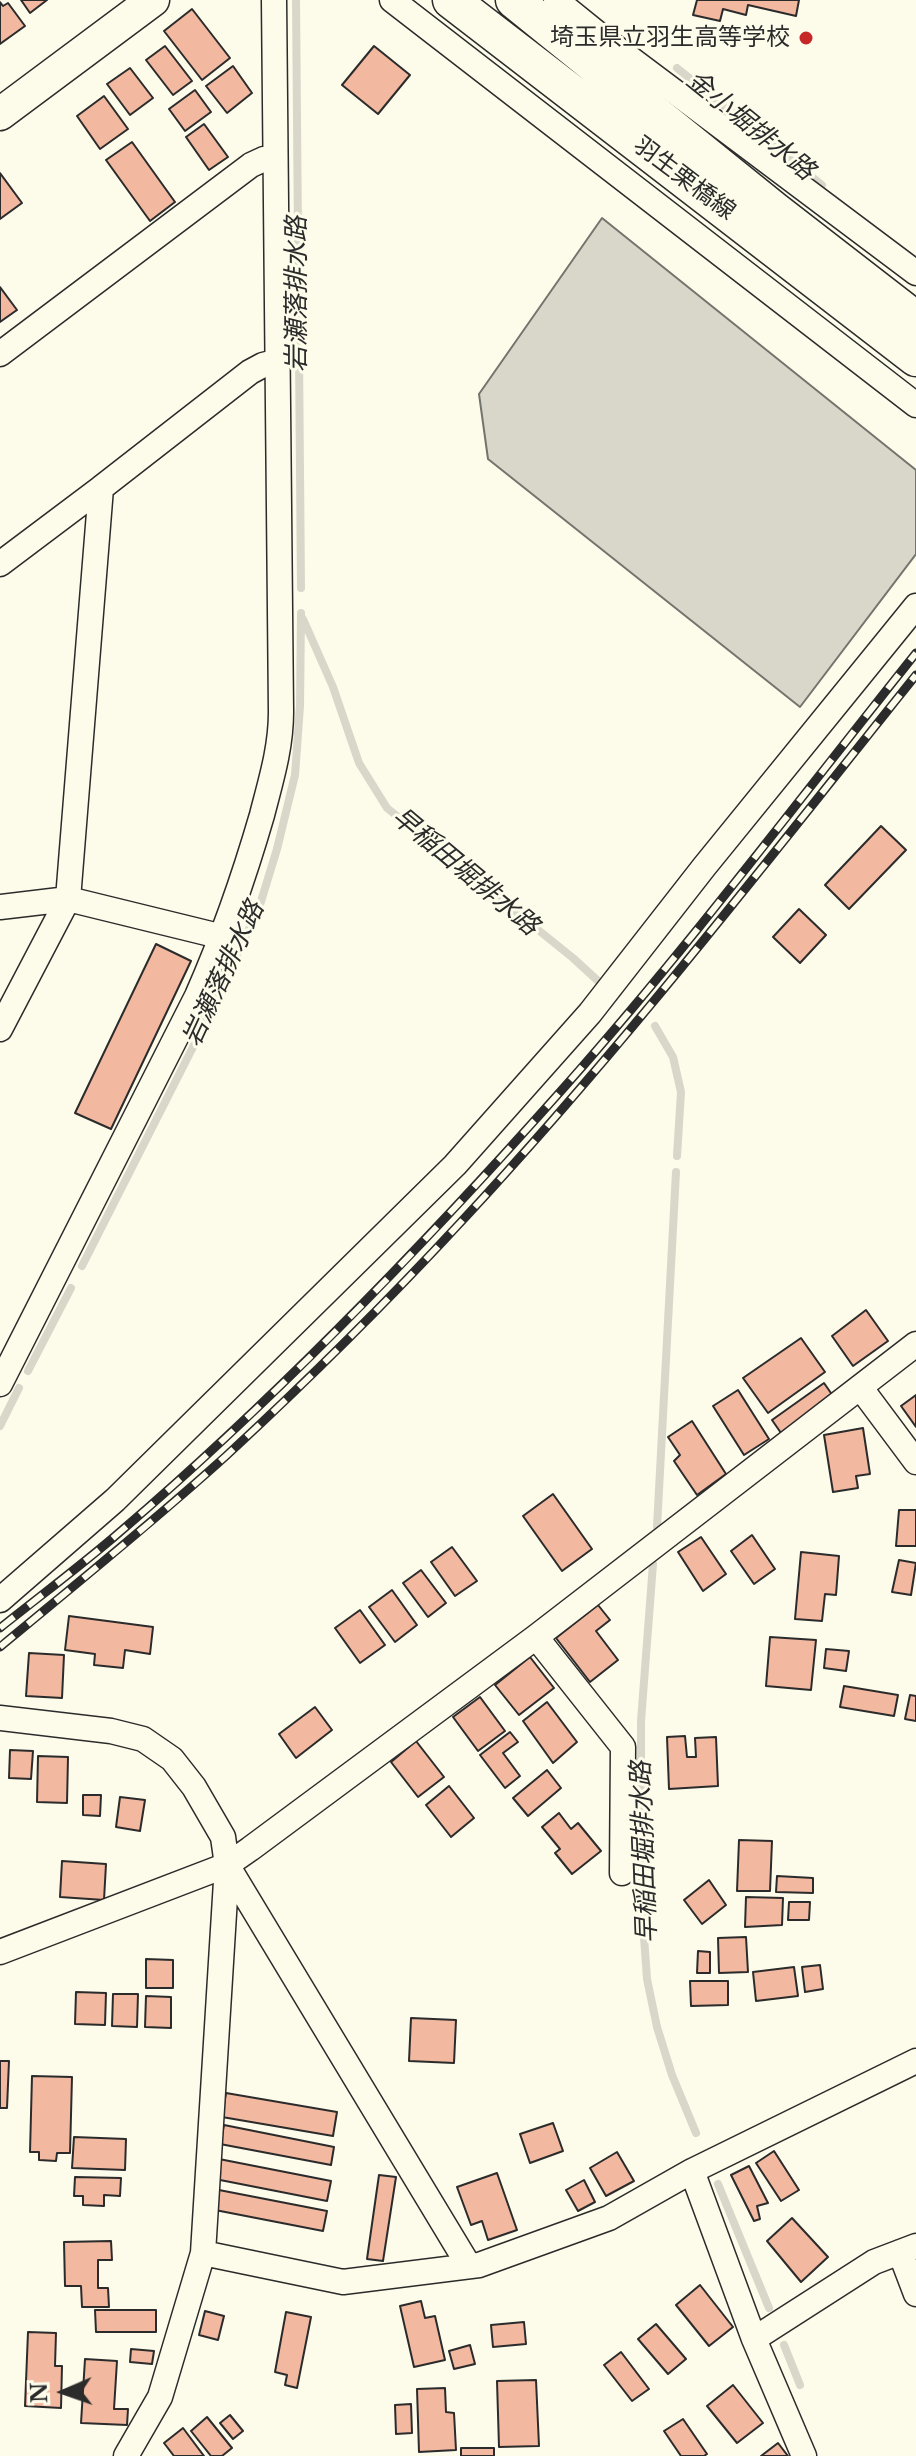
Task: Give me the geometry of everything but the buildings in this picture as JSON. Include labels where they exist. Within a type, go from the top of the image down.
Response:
[{"type":"main road","name":"羽生栗橋線","points":[[451,0],[765,222],[916,320]]},
{"type":"main road","name":"羽生栗橋線","points":[[514,0],[916,358]]},
{"type":"street","points":[[0,114],[153,0]]},
{"type":"street","points":[[0,1384],[177,1037],[223,937],[250,859],[279,751],[279,361],[274,0]]},
{"type":"street","points":[[392,0],[916,405]]},
{"type":"street","points":[[556,0],[916,273]]},
{"type":"street","points":[[0,354],[251,165],[275,158]]},
{"type":"street","points":[[0,564],[250,372],[279,361]]},
{"type":"street","points":[[0,1029],[68,899],[101,488]]},
{"type":"street","points":[[0,1600],[115,1500],[455,1165],[590,1013],[916,606]]},
{"type":"street","points":[[0,907],[68,899],[223,937]]},
{"type":"street","points":[[0,1952],[227,1865],[536,1637],[916,1344]]},
{"type":"street","points":[[860,1387],[916,1462]]},
{"type":"street","points":[[536,1637],[623,1747],[622,1873]]},
{"type":"street","points":[[0,1718],[111,1731],[143,1739],[172,1759],[194,1787],[223,1837],[227,1865],[203,2253],[160,2397],[126,2456]]},
{"type":"street","points":[[227,1865],[469,2266]]},
{"type":"street","points":[[203,2253],[343,2282],[479,2265],[609,2218],[692,2171],[916,2061]]},
{"type":"street","points":[[692,2171],[754,2339],[804,2456]]},
{"type":"street","points":[[754,2339],[874,2262],[908,2249],[916,2294]]},
{"type":"shaded area","points":[[602,218],[916,470],[916,554],[800,707],[488,459],[479,394]]},
{"type":"waterway","name":"岩瀬落排水路","points":[[296,0],[301,588]]},
{"type":"waterway","name":"金小堀排水路","points":[[677,68],[822,185]]},
{"type":"waterway","name":"岩瀬落排水路","points":[[82,1266],[192,1049],[259,908],[295,775],[300,706],[301,613]]},
{"type":"waterway","name":"早稲田堀排水路","points":[[303,619],[333,687],[359,763],[387,808],[597,980]]},
{"type":"waterway","name":"早稲田堀排水路","points":[[655,1026],[673,1057],[681,1092],[677,1156]]},
{"type":"waterway","name":"早稲田堀排水路","points":[[657,1527],[676,1172]]},
{"type":"waterway","name":"岩瀬落排水路","points":[[28,1371],[71,1288]]},
{"type":"waterway","name":"岩瀬落排水路","points":[[0,1426],[19,1388]]},
{"type":"waterway","name":"早稲田堀排水路","points":[[653,1564],[641,1721],[641,1895],[647,1979],[657,2027],[672,2075],[696,2133]]},
{"type":"waterway","name":"早稲田堀排水路","points":[[718,2184],[769,2308]]},
{"type":"waterway","name":"早稲田堀排水路","points":[[784,2345],[800,2385]]},
{"type":"railway","points":[[0,1628],[106,1544],[239,1425],[352,1315],[462,1200],[658,978],[916,653]]},
{"type":"railway","points":[[0,1647],[226,1456],[432,1253],[520,1157],[636,1022],[916,675]]},
{"type":"place","name":"埼玉県立羽生高等学校","points":[[806,38]]}]
